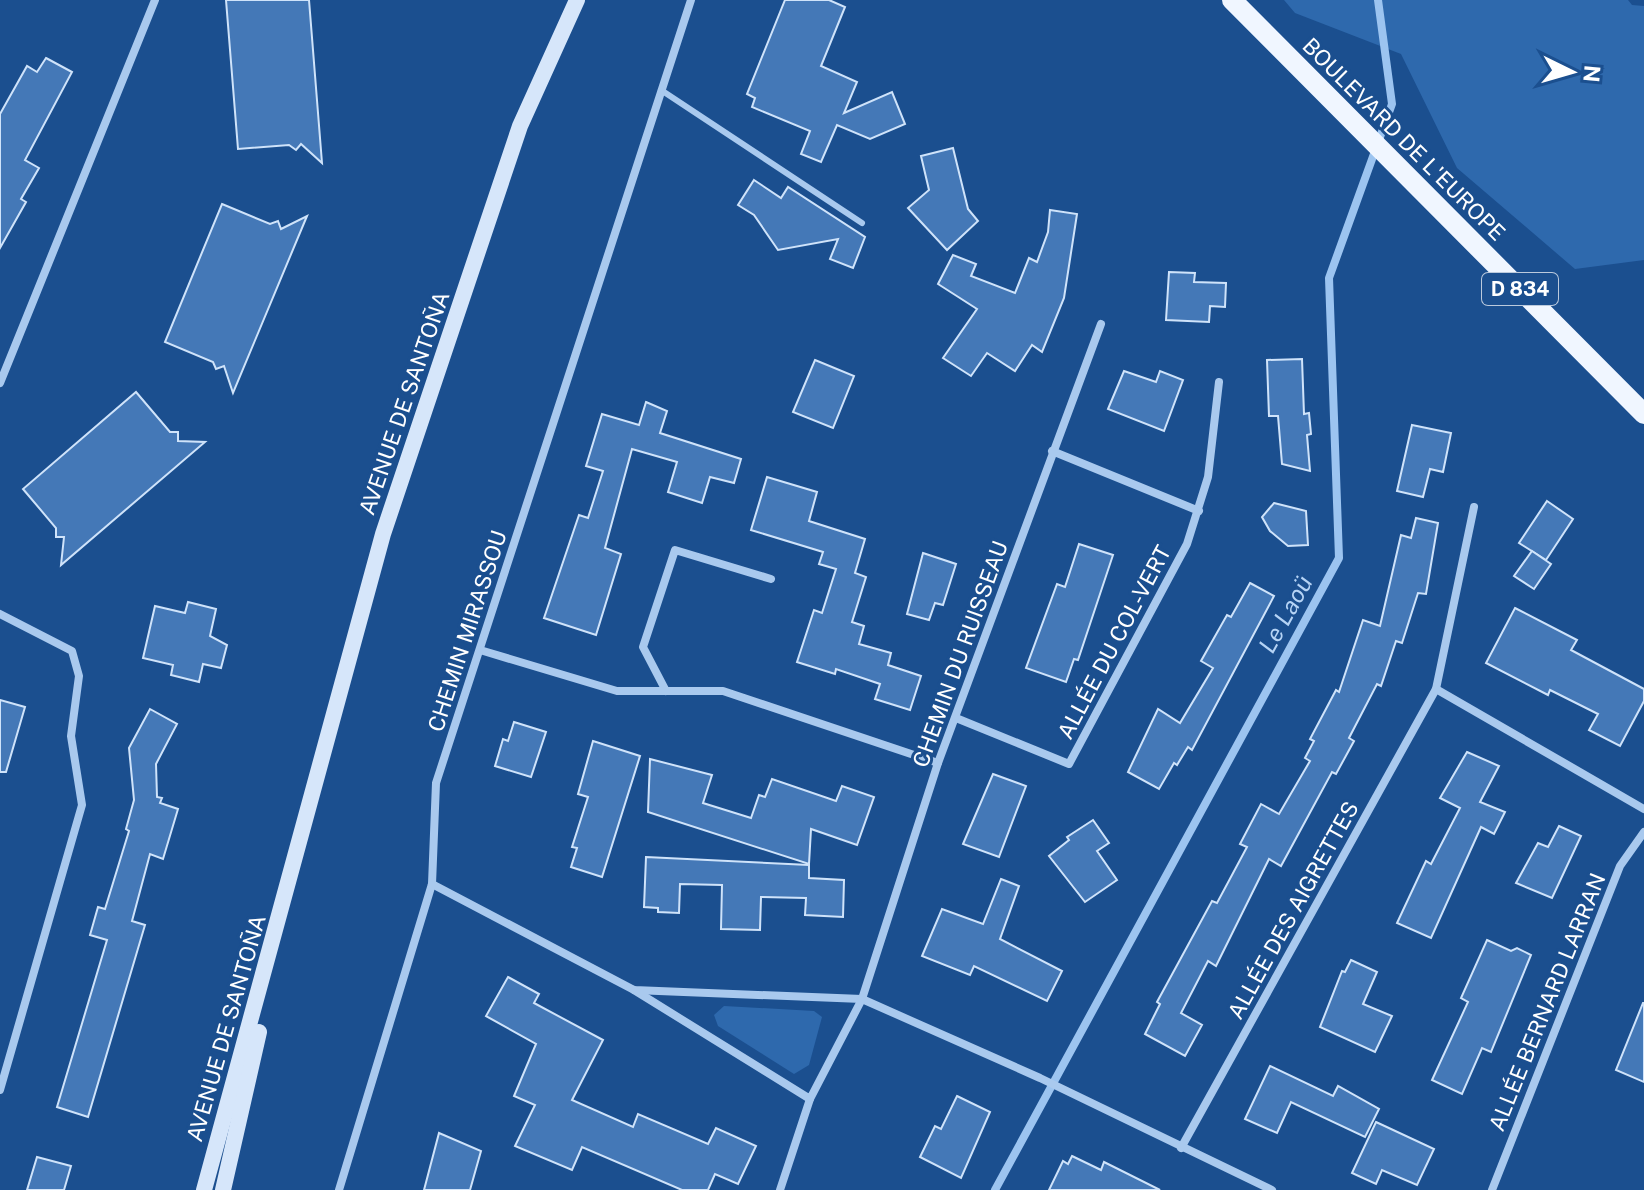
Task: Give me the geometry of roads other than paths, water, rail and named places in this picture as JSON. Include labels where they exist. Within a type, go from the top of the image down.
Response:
[{"type":"main road","name":"AVENUE DE SANTOÑA","points":[[204,1190],[383,534],[520,126],[577,0]]},
{"type":"main road","name":"BOULEVARD DE L'EUROPE","points":[[1232,0],[1644,414]]},
{"type":"main road","name":"AVENUE DE SANTOÑA","points":[[223,1190],[304,832]]},
{"type":"street","points":[[0,383],[155,0]]},
{"type":"street","name":"CHEMIN MIRASSOU","points":[[339,1190],[432,884],[436,783],[691,0]]},
{"type":"street","name":"CHEMIN DU RUISSEAU","points":[[780,1190],[810,1099],[862,999],[938,763],[1101,324]]},
{"type":"street","name":"ALLÉE DU COL-VERT","points":[[956,718],[1069,764],[1187,544],[1208,477],[1219,382]]},
{"type":"street","points":[[1052,451],[1199,511]]},
{"type":"street","name":"ALLÉE DES AIGRETTES","points":[[1181,1148],[1436,689],[1474,507]]},
{"type":"street","points":[[666,691],[643,647],[675,550],[771,579]]},
{"type":"street","points":[[0,614],[72,651],[79,676],[71,736],[82,805],[0,1090]]},
{"type":"street","points":[[480,650],[617,691],[723,691],[938,763]]},
{"type":"street","points":[[1436,689],[1644,809]]},
{"type":"street","name":"ALLÉE BERNARD LARRAN","points":[[1492,1190],[1620,866],[1644,832]]},
{"type":"street","points":[[432,884],[634,990],[810,1099]]},
{"type":"street","points":[[634,990],[862,999],[1040,1078],[1272,1190]]},
{"type":"lane","points":[[661,90],[862,223]]},
{"type":"waterway","name":"Le Laoü","points":[[995,1190],[1339,558],[1329,278],[1392,104],[1378,0]]}]
